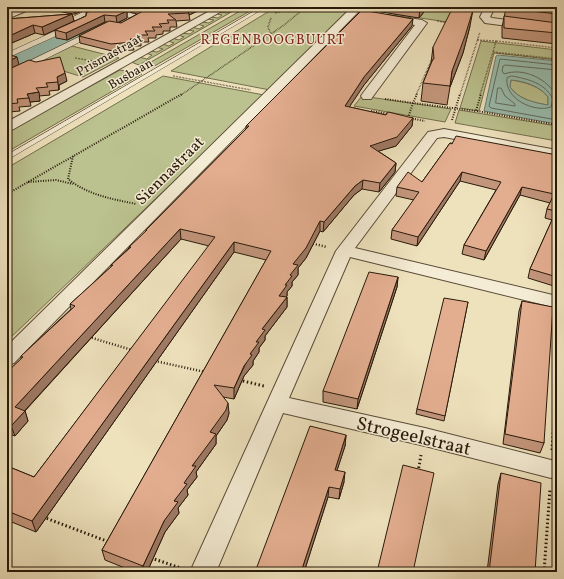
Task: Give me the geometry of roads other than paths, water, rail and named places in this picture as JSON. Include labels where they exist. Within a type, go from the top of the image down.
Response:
[{"type":"street","points":[[10,7],[25,8]]},
{"type":"street","name":"Prismastraat","points":[[7,127],[224,7]]},
{"type":"street","points":[[490,7],[487,19],[557,29]]},
{"type":"street","points":[[7,16],[25,8]]},
{"type":"street","points":[[7,56],[84,20],[75,18],[97,8],[139,17],[118,27]]},
{"type":"street","points":[[364,12],[422,23],[367,96]]},
{"type":"street","name":"Siennastraat","points":[[7,358],[156,209],[364,12]]},
{"type":"street","points":[[7,75],[102,29]]},
{"type":"street","points":[[194,571],[279,396],[344,251],[433,135],[444,133],[557,154]]},
{"type":"street","points":[[344,251],[557,302]]},
{"type":"street","name":"Strogeelstraat","points":[[279,396],[425,437],[551,468]]},
{"type":"lane","name":"Busbaan","points":[[7,158],[264,7]]},
{"type":"water","points":[[89,20],[106,24],[7,72],[7,58]]},
{"type":"water","points":[[496,56],[557,61],[557,124],[484,111]],"holes":[[[511,80],[526,83],[541,90],[548,97],[548,105],[532,102],[517,95],[510,87]]]},
{"type":"district","name":"REGENBOOGBUURT","points":[[273,39]]}]
